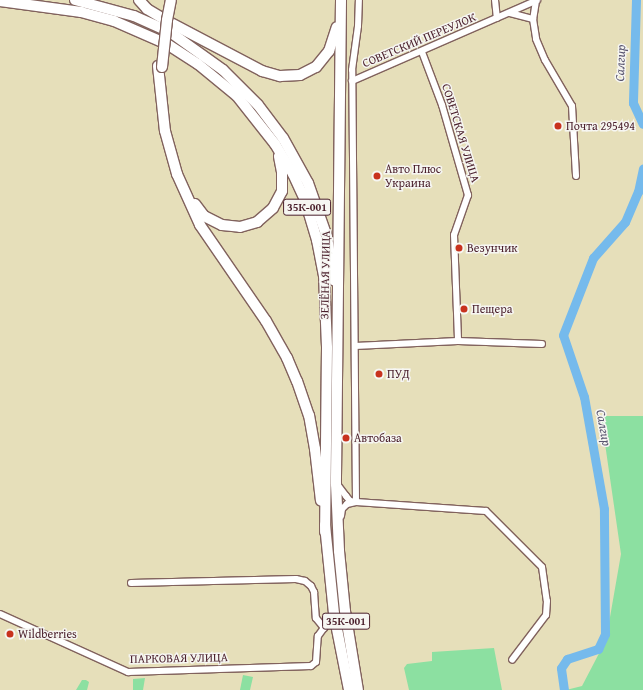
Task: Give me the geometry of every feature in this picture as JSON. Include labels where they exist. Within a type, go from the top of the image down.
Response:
[{"type":"main road","name":"35К-001","points":[[0,0],[80,12],[120,23],[167,44],[198,64],[237,96],[276,144],[293,174],[305,200],[318,240],[324,276],[327,348],[325,532],[334,614],[349,690]]},
{"type":"main road","points":[[75,0],[134,16],[170,32],[223,70],[258,105],[283,138],[302,169],[313,196],[327,237],[338,306]]},
{"type":"main road","points":[[139,0],[147,9],[165,20],[262,71],[280,76],[300,75],[308,72],[320,64],[329,51],[340,16]]},
{"type":"main road","points":[[166,0],[162,17],[160,66],[165,131],[170,152],[186,196],[200,225],[274,334],[297,381],[309,415],[315,449],[325,532]]},
{"type":"main road","points":[[171,0],[160,66],[165,108],[174,151],[195,204],[204,216],[227,227],[240,227],[257,222],[273,208],[280,197],[283,184],[276,144]]},
{"type":"main road","name":"ЗЕЛЁНАЯ УЛИЦА","points":[[340,0],[336,484],[339,551],[345,611]]},
{"type":"main road","name":"35К-001","points":[[345,611],[358,690]]},
{"type":"street","points":[[354,503],[355,346],[352,81],[359,0]]},
{"type":"street","points":[[495,0],[497,18]]},
{"type":"street","points":[[536,0],[533,19],[536,39],[545,60],[572,106],[576,176]]},
{"type":"street","name":"СОВЕТСКИЙ ПЕРЕУЛОК","points":[[352,81],[422,52],[536,0]]},
{"type":"street","points":[[510,13],[533,19]]},
{"type":"street","name":"СОВЕТСКАЯ УЛИЦА","points":[[422,52],[442,105],[468,195],[454,235],[458,341]]},
{"type":"street","points":[[355,346],[458,341],[542,344]]},
{"type":"street","points":[[336,484],[350,501],[354,503]]},
{"type":"street","points":[[345,611],[341,515],[342,509],[347,504],[354,503],[486,511],[542,567],[547,601],[546,615],[512,660]]},
{"type":"street","points":[[130,583],[296,579],[305,581],[311,586],[314,592],[316,618],[324,628]]},
{"type":"street","name":"ПАРКОВАЯ УЛИЦА","points":[[0,614],[128,672],[311,666],[316,662],[318,636],[334,614]]},
{"type":"green space","points":[[601,416],[643,416],[643,690],[566,690],[582,686],[606,640],[621,554]]},
{"type":"green space","points":[[494,648],[502,690],[409,690],[404,668],[407,664],[432,661],[432,652]]},
{"type":"green space","points":[[243,675],[253,677],[250,690],[240,690]]},
{"type":"green space","points":[[145,678],[143,690],[133,690],[133,679]]},
{"type":"green space","points":[[82,680],[89,682],[87,690],[76,690]]},
{"type":"waterway","name":"Салгир","points":[[636,0],[633,103],[643,124]]},
{"type":"waterway","name":"Салгир","points":[[564,690],[561,668],[567,659],[598,649],[605,634],[604,509],[584,397],[563,335],[593,258],[625,222],[638,192],[643,169]]},
{"type":"place","name":"Почта 295494","points":[[558,126]]},
{"type":"place","name":"Авто Плюс Украина","points":[[377,176]]},
{"type":"place","name":"Везунчик","points":[[459,248]]},
{"type":"place","name":"Пещера","points":[[464,309]]},
{"type":"place","name":"ПУД","points":[[379,374]]},
{"type":"place","name":"Автобаза","points":[[346,438]]},
{"type":"place","name":"Wildberries","points":[[10,634]]}]
